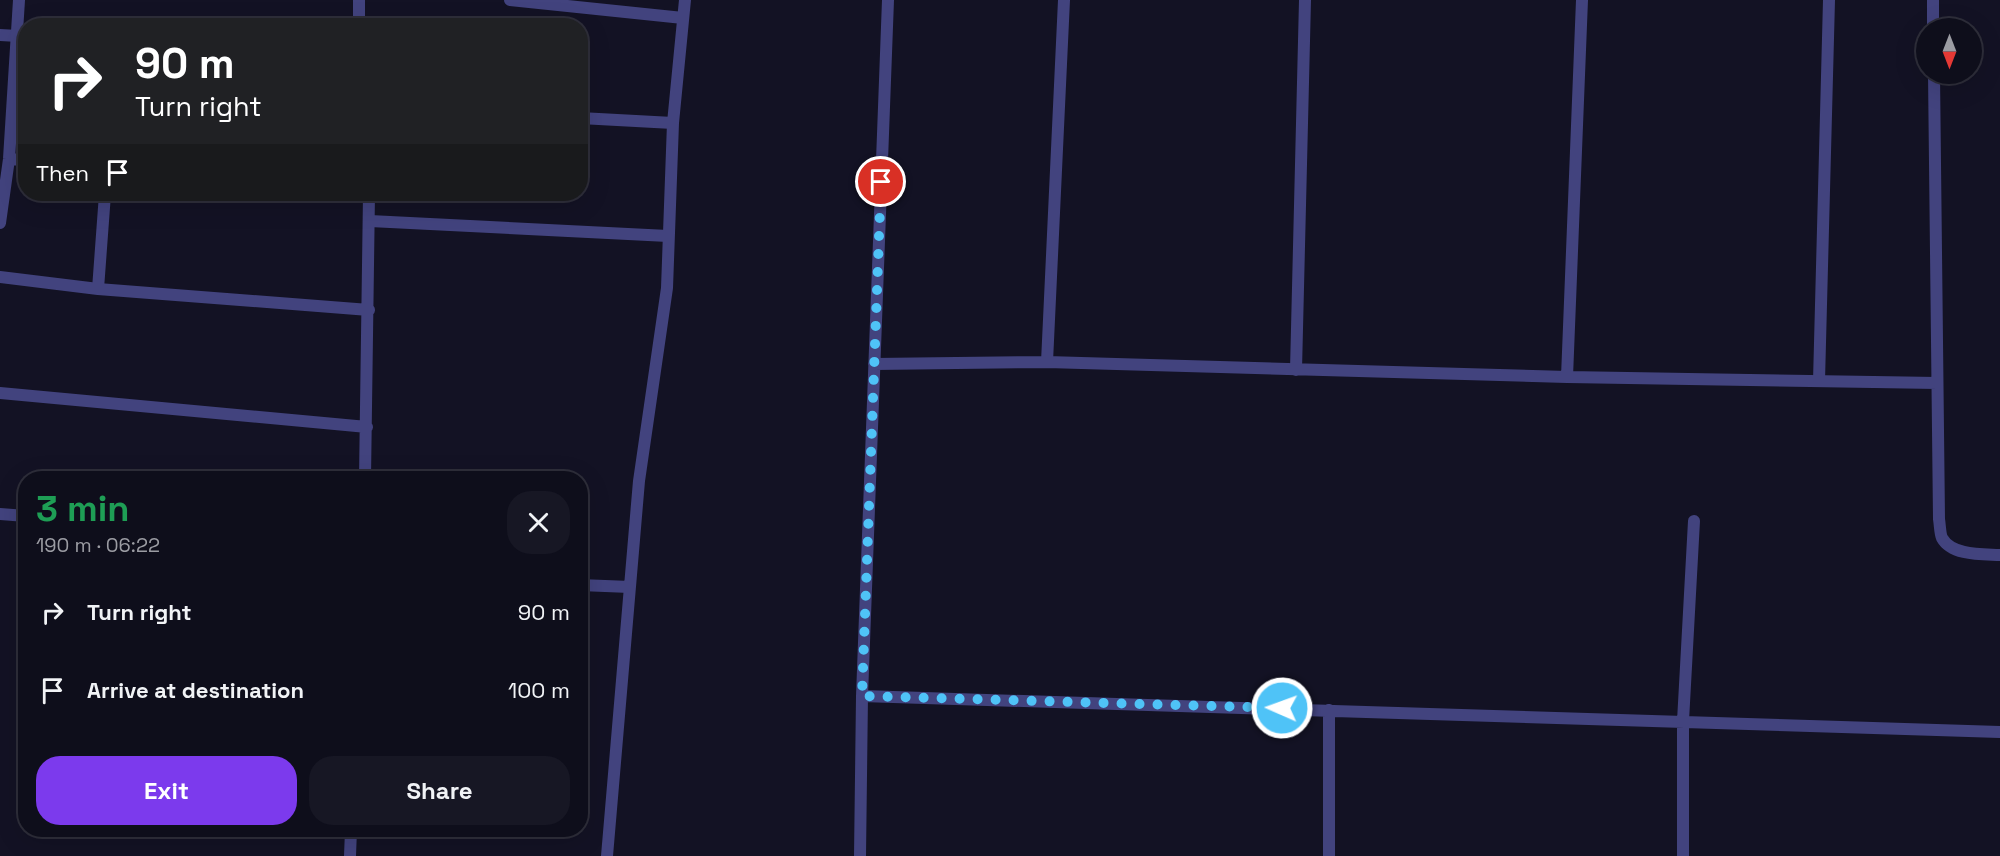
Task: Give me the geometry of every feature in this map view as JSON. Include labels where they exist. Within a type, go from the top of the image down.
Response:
[{"type":"street","points":[[19,0],[20,18]]},
{"type":"street","points":[[359,0],[359,18]]},
{"type":"street","points":[[510,0],[683,18]]},
{"type":"street","points":[[608,856],[639,481],[667,288],[673,123],[685,0]]},
{"type":"street","points":[[860,856],[862,696],[888,0]]},
{"type":"street","points":[[1047,362],[1064,0]]},
{"type":"street","points":[[1296,370],[1305,0]]},
{"type":"street","points":[[1567,377],[1582,0]]},
{"type":"street","points":[[1819,381],[1829,0]]},
{"type":"street","points":[[1933,0],[1933,18]]},
{"type":"street","points":[[0,35],[18,37]]},
{"type":"street","points":[[0,223],[18,75]]},
{"type":"street","points":[[1934,84],[1937,383],[1942,538],[1951,547],[1966,553],[2000,555]]},
{"type":"street","points":[[588,118],[673,123]]},
{"type":"street","points":[[9,159],[18,160]]},
{"type":"street","points":[[98,289],[104,201]]},
{"type":"street","points":[[365,471],[369,201]]},
{"type":"street","points":[[369,221],[668,236]]},
{"type":"street","points":[[0,277],[98,289],[369,310]]},
{"type":"street","points":[[874,364],[1047,362],[1567,377],[1937,383]]},
{"type":"street","points":[[0,393],[367,427]]},
{"type":"street","points":[[0,514],[18,515]]},
{"type":"street","points":[[1683,856],[1683,721],[1695,521]]},
{"type":"street","points":[[588,585],[630,587]]},
{"type":"street","points":[[862,696],[2000,732]]},
{"type":"street","points":[[1329,710],[1329,856]]},
{"type":"street","points":[[350,856],[351,837]]},
{"type":"route","points":[[881,182],[862,696],[1282,708]]}]
